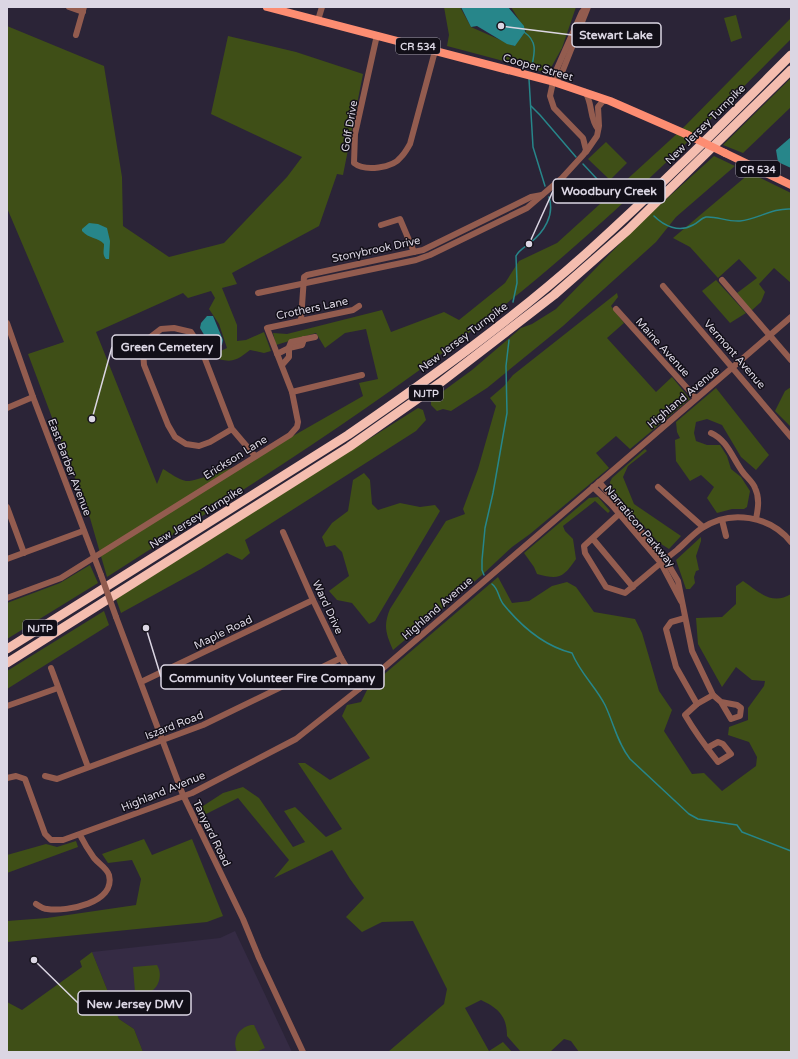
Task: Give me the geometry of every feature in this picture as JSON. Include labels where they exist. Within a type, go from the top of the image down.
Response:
[{"type":"highway","name":"New Jersey Turnpike","points":[[7,649],[348,435],[388,409],[465,352],[528,303],[590,250],[674,173],[791,55]]},
{"type":"highway","name":"New Jersey Turnpike","points":[[7,663],[336,455],[440,383],[554,295],[628,230],[791,70]]},
{"type":"main road","name":"Cooper Street","points":[[266,7],[525,74],[585,92],[610,101],[688,136],[791,185]]},
{"type":"street","points":[[69,7],[84,9],[76,35]]},
{"type":"street","points":[[318,20],[322,7]]},
{"type":"street","points":[[584,154],[586,150],[583,138],[554,108],[550,96],[554,82],[561,75],[587,7]]},
{"type":"street","name":"Golf Drive","points":[[377,35],[355,134],[354,163],[364,169],[375,169],[401,158],[404,151],[410,144],[435,51]]},
{"type":"street","points":[[585,92],[588,97],[593,122],[598,129]]},
{"type":"street","name":"Stonybrook Drive","points":[[258,293],[304,282],[416,260],[430,255],[527,208],[562,178],[584,154],[597,136],[599,126],[598,107],[603,101],[610,101]]},
{"type":"street","name":"Stonybrook Drive","points":[[304,282],[304,277],[314,273],[423,250],[531,197],[543,194]]},
{"type":"street","points":[[381,225],[400,219],[414,252]]},
{"type":"street","points":[[722,280],[791,360]]},
{"type":"street","points":[[301,320],[304,282]]},
{"type":"street","name":"Vermont Avenue","points":[[663,286],[791,436]]},
{"type":"street","name":"Crothers Lane","points":[[267,328],[353,310],[359,306]]},
{"type":"street","name":"Maine Avenue","points":[[616,309],[696,398]]},
{"type":"street","name":"Highland Avenue","points":[[7,778],[16,776],[25,779],[45,834],[52,840],[63,840],[80,835],[192,792],[296,739],[358,689],[791,317]]},
{"type":"street","name":"East Barber Avenue","points":[[7,323],[33,397],[116,617]]},
{"type":"street","points":[[232,429],[210,442],[199,446],[186,444],[175,437],[168,425],[144,365],[143,351],[148,339],[161,329],[174,328],[190,332],[200,346],[232,429],[255,456]]},
{"type":"street","name":"Erickson Lane","points":[[7,598],[61,578],[290,435],[297,427],[298,422],[292,392],[267,328]]},
{"type":"street","points":[[277,354],[289,348],[302,345],[304,339],[315,337]]},
{"type":"street","points":[[282,365],[289,357],[289,348]]},
{"type":"street","points":[[292,392],[362,375]]},
{"type":"street","points":[[7,408],[33,397]]},
{"type":"street","points":[[711,433],[719,436],[724,442],[742,472],[755,487],[758,504],[756,519]]},
{"type":"street","name":"Narraticon Parkway","points":[[599,482],[678,581],[692,651],[713,695],[721,702]]},
{"type":"street","name":"Narraticon Parkway","points":[[593,487],[663,561]]},
{"type":"street","points":[[658,487],[703,528]]},
{"type":"street","points":[[7,507],[24,553]]},
{"type":"street","points":[[619,514],[584,546],[585,553],[606,587],[625,593],[703,528],[722,520],[738,517],[756,519],[768,523],[788,534],[791,542]]},
{"type":"street","points":[[722,520],[726,536]]},
{"type":"street","points":[[7,559],[83,531]]},
{"type":"street","name":"Ward Drive","points":[[283,532],[313,600],[358,689]]},
{"type":"street","points":[[593,539],[633,587]]},
{"type":"street","name":"Maple Road","points":[[141,682],[313,600]]},
{"type":"street","name":"Tanyard Road","points":[[116,617],[183,795],[243,919],[259,958],[304,1052]]},
{"type":"street","points":[[685,618],[671,622],[666,629],[676,666],[697,704]]},
{"type":"street","name":"Iszard Road","points":[[45,776],[57,779],[203,725],[341,658]]},
{"type":"street","points":[[51,668],[88,767]]},
{"type":"street","points":[[7,706],[58,688]]},
{"type":"street","points":[[707,748],[685,715],[697,704],[713,695]]},
{"type":"street","points":[[36,904],[47,909],[77,907],[92,903],[103,894],[109,884],[107,871],[95,860],[80,835]]},
{"type":"shaded area","points":[[444,7],[460,7],[471,27],[514,46],[526,31],[511,7],[576,7],[562,48],[548,73],[447,46],[449,35]]},
{"type":"shaded area","points":[[461,7],[508,7],[524,26],[525,32],[515,46],[507,44],[477,26],[471,27]]},
{"type":"shaded area","points":[[736,15],[742,38],[731,42],[724,18]]},
{"type":"shaded area","points":[[791,18],[791,39],[637,190],[598,226],[516,296],[430,363],[385,395],[293,457],[107,577],[90,518],[28,354],[64,342],[7,208],[7,26],[104,66],[122,177],[123,226],[169,257],[224,243],[287,177],[302,157],[211,114],[228,36],[296,52],[363,74],[343,175],[337,174],[319,226],[232,273],[237,284],[222,288],[237,325],[237,341],[246,340],[264,332],[271,351],[264,353],[250,350],[240,357],[227,361],[210,356],[227,348],[219,324],[209,309],[215,298],[211,291],[188,298],[183,293],[96,332],[157,484],[163,469],[177,478],[191,481],[244,464],[363,396],[359,383],[378,379],[366,329],[345,333],[325,348],[316,333],[276,345],[273,333],[287,334],[382,310],[391,332],[444,312],[459,320],[505,283],[519,261],[557,243],[611,194],[680,131]]},
{"type":"shaded area","points":[[791,78],[791,107],[743,153],[723,145]]},
{"type":"shaded area","points":[[791,137],[791,168],[778,162],[776,150]]},
{"type":"shaded area","points":[[606,142],[627,163],[610,180],[588,159]]},
{"type":"shaded area","points":[[714,156],[735,166],[676,217],[656,242],[563,326],[487,388],[451,411],[443,409],[437,411],[431,405],[431,400],[472,370],[521,328],[532,324],[556,309],[641,222]]},
{"type":"shaded area","points":[[750,173],[791,193],[791,283],[774,268],[759,284],[765,292],[761,302],[751,311],[737,293],[757,278],[739,259],[718,278],[690,247],[673,238]]},
{"type":"shaded area","points":[[89,223],[98,224],[107,228],[110,241],[109,259],[106,259],[104,256],[104,244],[82,231],[82,229]]},
{"type":"shaded area","points":[[716,280],[746,313],[730,323],[702,291]]},
{"type":"shaded area","points":[[617,293],[618,297],[611,306],[624,323],[607,338],[656,392],[672,377],[690,399],[630,449],[616,436],[596,453],[609,468],[530,534],[512,547],[481,576],[393,650],[386,630],[390,609],[446,521],[465,514],[463,509],[478,469],[496,406],[490,398],[504,386],[513,375]]},
{"type":"shaded area","points":[[207,316],[213,316],[223,340],[222,345],[212,348],[200,328],[201,323]]},
{"type":"shaded area","points":[[791,387],[791,427],[775,411],[785,391]]},
{"type":"shaded area","points":[[716,388],[769,455],[756,470],[741,457],[722,425],[707,419],[696,422],[694,433],[696,441],[707,445],[720,445],[727,456],[731,469],[741,477],[750,491],[747,507],[744,509],[732,509],[717,513],[707,498],[714,487],[701,475],[690,481],[676,461],[675,440],[680,438],[677,432],[676,422]]},
{"type":"shaded area","points":[[418,408],[423,410],[426,420],[416,431],[245,540],[250,553],[242,560],[227,553],[121,613],[116,599]]},
{"type":"shaded area","points":[[645,449],[647,451],[628,466],[623,477],[634,504],[681,536],[669,549],[658,542],[611,489],[610,482],[612,478]]},
{"type":"shaded area","points":[[364,473],[370,480],[372,504],[378,510],[400,503],[420,507],[435,505],[440,511],[375,621],[369,624],[352,603],[337,600],[329,591],[349,576],[342,552],[335,545],[326,547],[322,537],[332,523],[348,511],[353,480]]},
{"type":"shaded area","points":[[598,497],[610,511],[608,513],[595,501],[563,526],[565,531],[573,539],[576,559],[568,570],[564,574],[556,577],[537,574],[524,553],[589,498]]},
{"type":"shaded area","points":[[701,537],[696,556],[699,570],[696,571],[694,577],[695,583],[690,589],[686,589],[676,560]]},
{"type":"shaded area","points":[[90,565],[98,583],[7,639],[7,603],[60,583]]},
{"type":"shaded area","points":[[498,577],[512,603],[529,601],[552,586],[567,582],[576,587],[594,612],[635,619],[642,633],[659,691],[672,710],[664,731],[692,774],[704,773],[722,791],[756,766],[757,757],[749,742],[728,735],[729,727],[748,720],[748,708],[764,686],[765,681],[752,680],[736,667],[722,687],[698,644],[696,618],[722,617],[736,604],[736,586],[743,581],[760,593],[772,598],[778,599],[791,594],[791,1052],[579,1052],[571,1041],[564,1039],[550,1052],[521,1052],[507,1036],[505,1023],[497,1010],[481,1000],[465,1008],[489,1051],[503,1042],[512,1052],[388,1052],[444,1004],[447,989],[413,921],[382,922],[362,932],[346,917],[364,898],[332,850],[274,878],[289,860],[238,798],[204,815],[200,808],[223,793],[243,787],[259,798],[293,847],[305,842],[284,811],[295,807],[326,837],[342,829],[298,763],[305,763],[330,780],[370,758],[342,716],[347,705],[361,702],[368,688]]},
{"type":"shaded area","points":[[104,611],[109,625],[7,689],[7,671]]},
{"type":"shaded area","points":[[144,839],[152,855],[192,839],[223,916],[207,922],[7,942],[7,921],[47,918],[136,905],[141,879],[132,860],[108,863],[102,854]]},
{"type":"shaded area","points":[[76,841],[78,847],[7,873],[7,855],[46,844],[57,847]]},
{"type":"shaded area","points":[[235,931],[292,1052],[143,1052],[134,1029],[119,1019],[92,952],[220,938]]},
{"type":"shaded area","points":[[92,952],[119,1019],[134,1029],[143,1052],[7,1052],[7,1002],[22,1010],[82,967],[80,961]]},
{"type":"shaded area","points":[[157,965],[160,977],[156,987],[147,993],[141,994],[135,992],[133,967]]},
{"type":"shaded area","points":[[254,1025],[265,1048],[256,1052],[237,1052],[235,1043],[237,1035],[246,1026]]},
{"type":"waterway","points":[[524,32],[529,36],[534,44],[531,70]]},
{"type":"waterway","points":[[529,79],[533,147],[545,186]]},
{"type":"waterway","points":[[531,106],[576,157]]},
{"type":"waterway","points":[[583,164],[612,195],[625,202]]},
{"type":"waterway","points":[[513,302],[517,283],[516,256],[520,250],[540,234],[547,223],[551,210],[549,197]]},
{"type":"waterway","points":[[654,216],[662,223],[672,227],[682,228],[693,225],[706,217],[740,221],[778,210],[791,209]]},
{"type":"waterway","points":[[484,575],[482,570],[482,560],[485,528],[493,493],[507,413],[506,366],[509,340]]},
{"type":"waterway","points":[[492,584],[496,588],[504,605],[518,621],[534,635],[552,646],[572,653],[579,667],[605,705],[619,739],[630,759],[689,814],[698,819],[737,825],[742,832],[791,851]]},
{"type":"place","name":"Stewart Lake","points":[[501,26]]},
{"type":"place","name":"Woodbury Creek","points":[[529,244]]},
{"type":"place","name":"Green Cemetery","points":[[92,419]]},
{"type":"place","name":"Community Volunteer Fire Company","points":[[146,628]]},
{"type":"place","name":"New Jersey DMV","points":[[34,960]]}]
